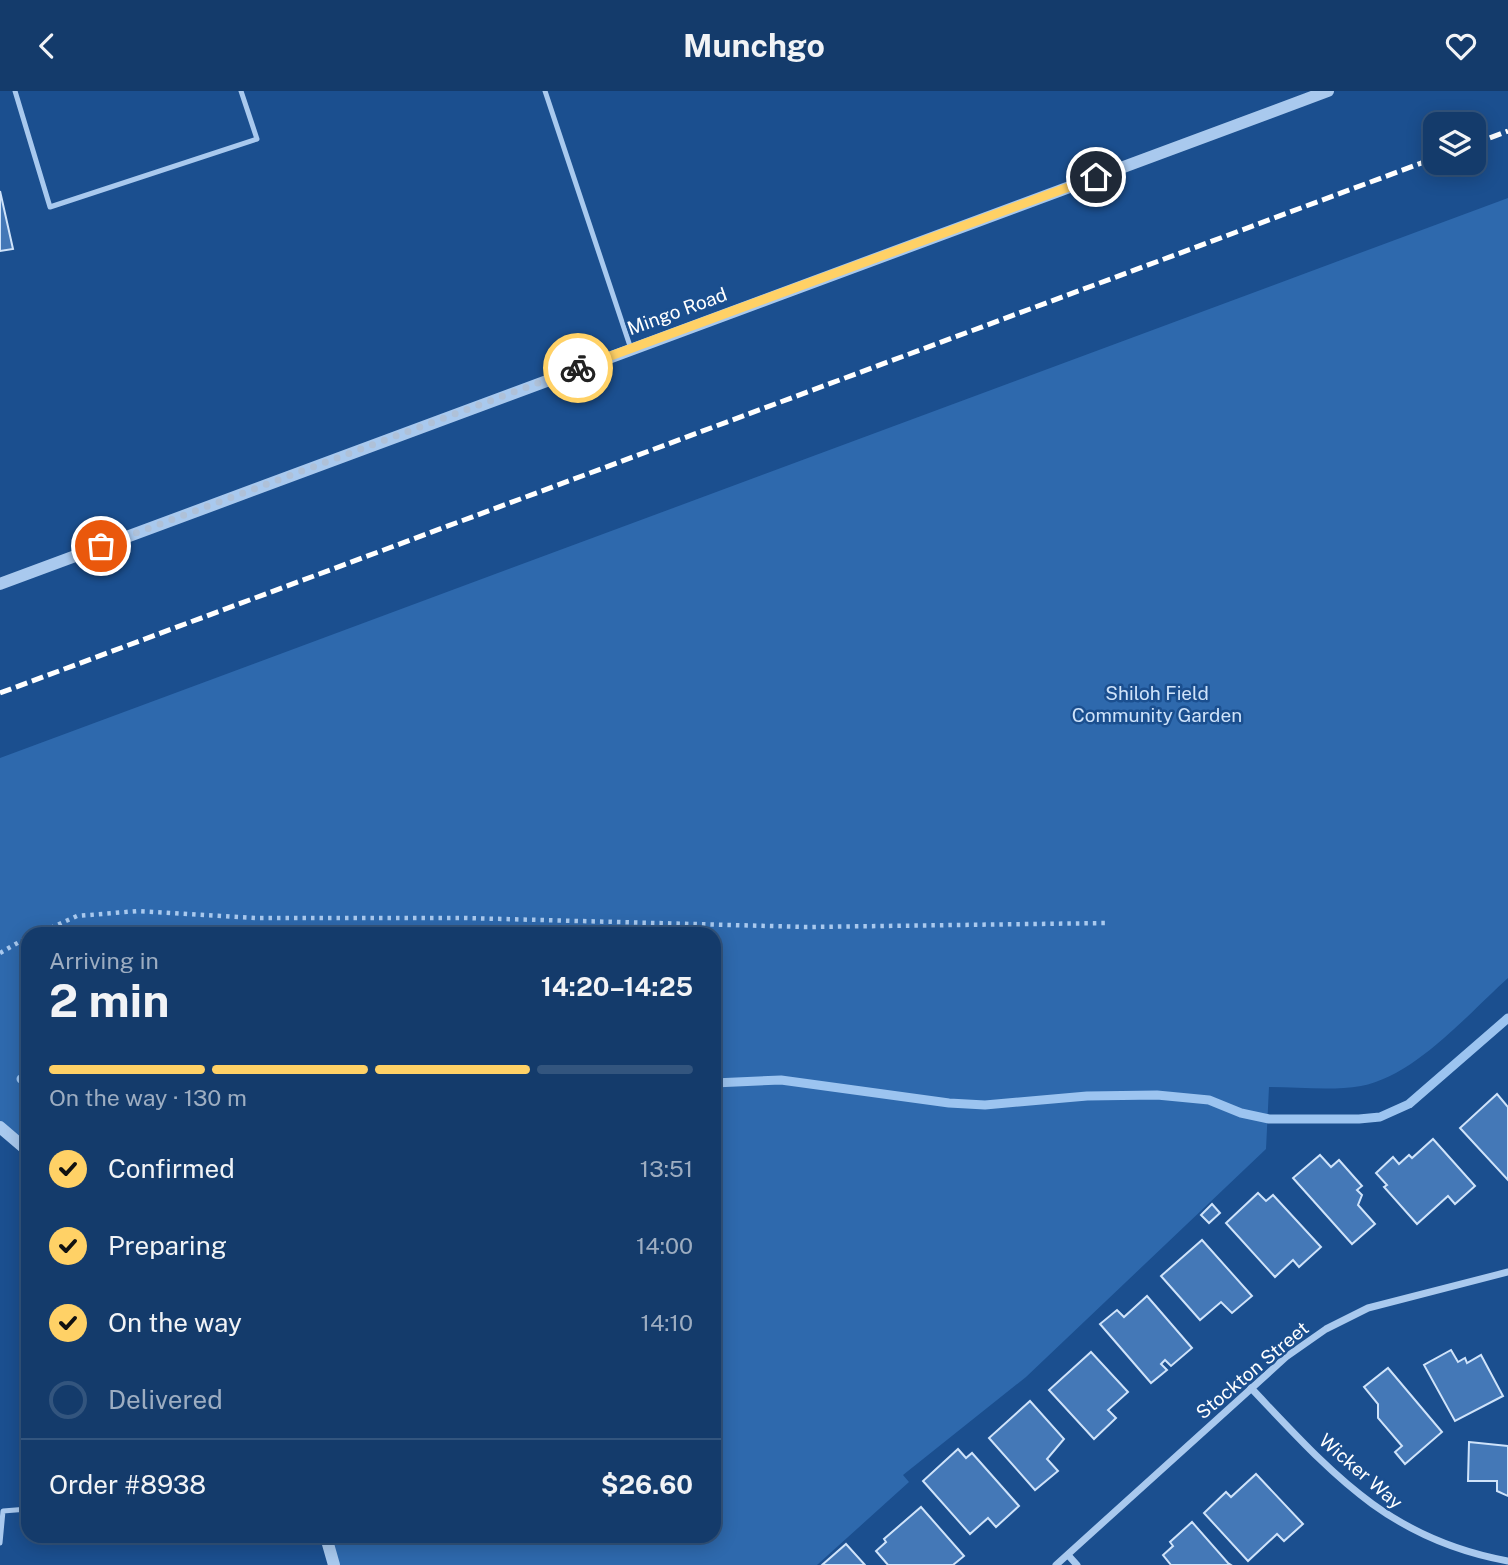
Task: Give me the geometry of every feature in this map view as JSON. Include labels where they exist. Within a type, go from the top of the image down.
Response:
[{"type":"street","name":"Mingo Road","points":[[0,584],[1328,91]]},
{"type":"street","points":[[0,1127],[21,1145]]},
{"type":"street","name":"Stockton Street","points":[[1056,1565],[1296,1350],[1347,1318],[1391,1301],[1508,1272]]},
{"type":"street","name":"Wicker Way","points":[[1251,1388],[1333,1473],[1394,1521],[1438,1543],[1508,1561]]},
{"type":"street","points":[[328,1543],[334,1565]]},
{"type":"street","points":[[1068,1555],[1077,1565]]},
{"type":"lane","points":[[15,91],[50,207],[257,139],[241,91]]},
{"type":"lane","points":[[545,91],[631,349]]},
{"type":"lane","points":[[0,1543],[1,1511],[21,1510]]},
{"type":"path","points":[[53,927],[77,916],[138,911],[257,918],[466,918],[807,927],[1108,923]]},
{"type":"path","points":[[0,953],[21,941]]},
{"type":"green space","name":"Shiloh Field Community Garden","points":[[1508,198],[1508,978],[1440,1042],[1401,1070],[1381,1080],[1361,1086],[1339,1088],[1269,1087],[1266,1149],[1026,1377],[903,1475],[909,1482],[817,1565],[334,1565],[328,1543],[721,1543],[721,927],[21,927],[21,1145],[0,1127],[0,758]]},
{"type":"building","points":[[0,191],[13,249],[0,251]]},
{"type":"building","points":[[1497,1094],[1508,1107],[1508,1180],[1460,1128]]},
{"type":"building","points":[[1433,1139],[1475,1186],[1455,1204],[1448,1196],[1417,1224],[1384,1187],[1387,1185],[1376,1173],[1393,1157],[1399,1164],[1409,1155],[1412,1158]]},
{"type":"building","points":[[1320,1155],[1331,1167],[1339,1160],[1362,1186],[1357,1190],[1362,1195],[1358,1205],[1375,1224],[1352,1244],[1293,1178]]},
{"type":"building","points":[[1258,1193],[1266,1201],[1273,1195],[1321,1247],[1299,1267],[1293,1260],[1275,1277],[1226,1223]]},
{"type":"building","points":[[1212,1204],[1220,1213],[1209,1223],[1201,1215]]},
{"type":"building","points":[[1202,1240],[1252,1296],[1232,1313],[1221,1302],[1200,1320],[1161,1276]]},
{"type":"building","points":[[1147,1296],[1192,1348],[1171,1366],[1165,1360],[1161,1364],[1167,1370],[1151,1383],[1100,1324],[1117,1310],[1124,1317]]},
{"type":"building","points":[[1451,1350],[1458,1362],[1465,1358],[1467,1363],[1481,1355],[1503,1396],[1455,1421],[1424,1365]]},
{"type":"building","points":[[1091,1352],[1128,1392],[1108,1410],[1116,1418],[1094,1439],[1049,1390]]},
{"type":"building","points":[[1388,1368],[1442,1432],[1405,1464],[1395,1452],[1402,1446],[1378,1418],[1378,1404],[1364,1387]]},
{"type":"building","points":[[1030,1401],[1064,1439],[1047,1459],[1058,1471],[1035,1490],[989,1438]]},
{"type":"building","points":[[1469,1442],[1508,1446],[1508,1496],[1497,1491],[1497,1481],[1468,1481]]},
{"type":"building","points":[[958,1449],[966,1458],[972,1453],[1019,1506],[996,1527],[988,1518],[970,1534],[923,1481]]},
{"type":"building","points":[[1256,1474],[1303,1524],[1284,1541],[1277,1534],[1248,1561],[1204,1513],[1226,1492],[1231,1497]]},
{"type":"building","points":[[921,1507],[964,1556],[953,1565],[888,1565],[876,1551],[886,1542],[884,1539]]},
{"type":"building","points":[[1192,1522],[1231,1565],[1171,1565],[1163,1555],[1173,1546],[1170,1542]]},
{"type":"building","points":[[846,1544],[865,1565],[822,1565]]},
{"type":"waterway","points":[[721,1083],[781,1080],[949,1103],[985,1105],[1087,1096],[1157,1095],[1209,1100],[1241,1113],[1269,1119],[1359,1119],[1380,1117],[1409,1104],[1508,1018]]},
{"type":"railway","points":[[1486,139],[1508,131]]},
{"type":"railway","points":[[0,693],[1423,162]]},
{"type":"way so far","points":[[101,546],[578,368]]},
{"type":"route","points":[[578,368],[1096,177]]}]
